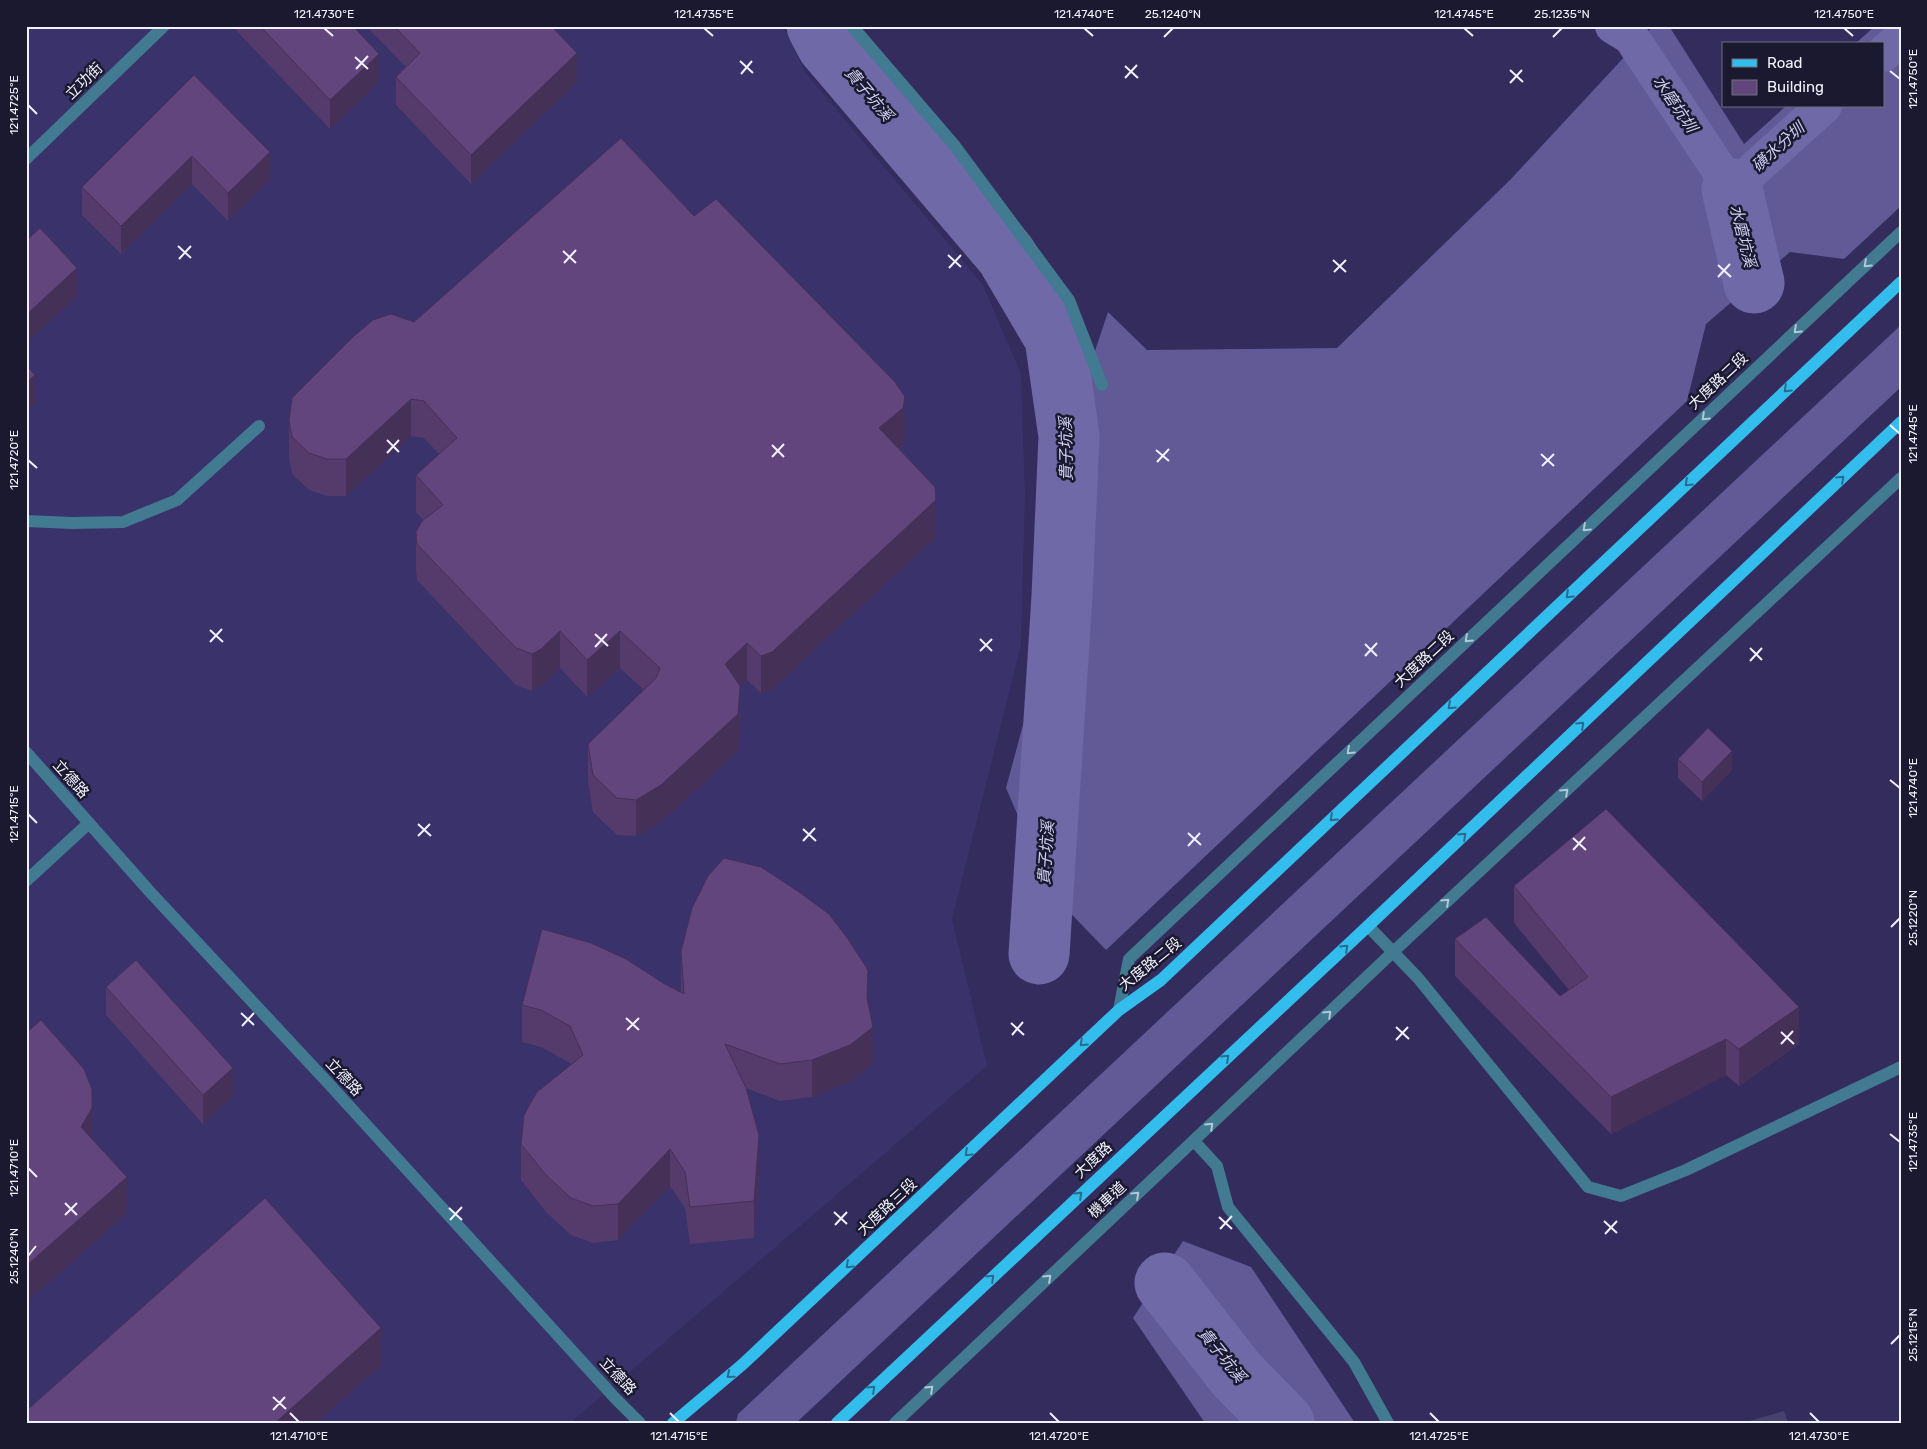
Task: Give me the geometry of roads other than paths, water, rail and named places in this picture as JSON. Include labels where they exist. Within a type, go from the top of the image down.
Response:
[{"type":"main road","name":"大度路二段","points":[[1119,1010],[1161,980],[1901,282]]},
{"type":"main road","points":[[1368,926],[1901,422]]},
{"type":"main road","name":"大度路","points":[[837,1423],[1368,926]]},
{"type":"main road","name":"大度路三段","points":[[672,1423],[743,1364],[1119,1010]]},
{"type":"street","name":"立功街","points":[[26,159],[164,26]]},
{"type":"street","points":[[852,26],[955,146],[1068,300],[1102,385]]},
{"type":"street","name":"大度路二段","points":[[1119,1010],[1129,959],[1901,232]]},
{"type":"street","points":[[26,521],[72,523],[123,522],[177,500],[259,426]]},
{"type":"street","points":[[1388,1423],[1354,1362],[1228,1208],[1217,1166],[1194,1141],[1393,952],[1901,478]]},
{"type":"street","name":"立德路","points":[[26,752],[151,893],[640,1423]]},
{"type":"street","points":[[26,881],[89,823]]},
{"type":"street","points":[[1368,926],[1418,978],[1588,1187],[1622,1196],[1686,1170],[1901,1067]]},
{"type":"street","name":"機車道","points":[[895,1423],[1194,1141]]},
{"type":"waterway","name":"貴子坑溪","points":[[817,26],[827,45],[1006,255],[1055,338],[1069,436],[1062,596],[1039,954]]},
{"type":"waterway","name":"水磨坑圳","points":[[1613,26],[1631,37],[1732,189],[1822,108]]},
{"type":"waterway","points":[[1631,37],[1637,26]]},
{"type":"waterway","name":"磺水分圳","points":[[1884,53],[1901,38]]},
{"type":"waterway","name":"水磨坑溪","points":[[1732,189],[1754,283]]},
{"type":"waterway","name":"貴子坑溪","points":[[1165,1283],[1237,1375],[1284,1423]]}]
